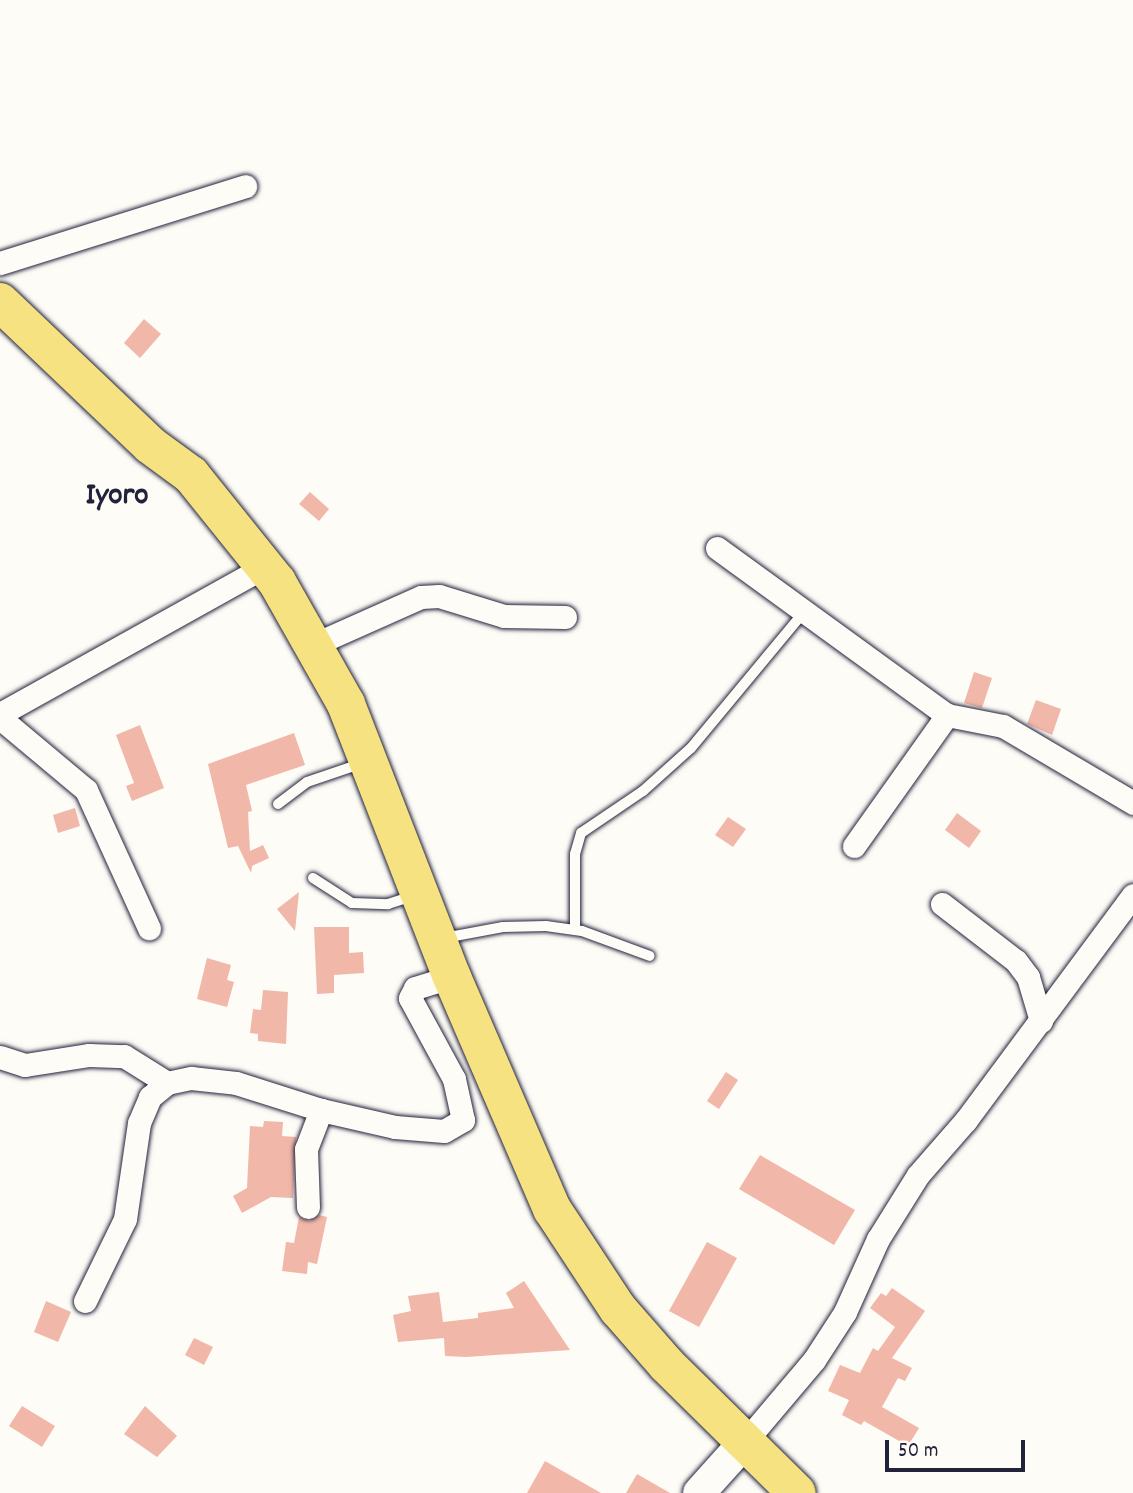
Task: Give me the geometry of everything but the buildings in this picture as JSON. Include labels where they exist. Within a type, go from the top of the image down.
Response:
[{"type":"highway","points":[[0,302],[150,445],[191,475],[264,567],[346,704],[438,940],[528,1157],[578,1253],[659,1356],[743,1444],[797,1493]]},
{"type":"street","points":[[0,263],[245,186]]},
{"type":"street","points":[[717,548],[803,613],[894,673],[947,715],[1003,726],[1133,803]]},
{"type":"street","points":[[149,928],[86,790],[0,716],[264,567]]},
{"type":"street","points":[[313,645],[421,597],[439,596],[504,616],[565,617]]},
{"type":"street","points":[[854,846],[947,715]]},
{"type":"street","points":[[699,1493],[814,1360],[845,1312],[878,1239],[919,1175],[1041,1021],[1133,895]]},
{"type":"street","points":[[942,904],[1016,961],[1028,976],[1041,1021]]},
{"type":"street","points":[[85,1301],[125,1219],[139,1123],[150,1097],[167,1083],[191,1078],[236,1083],[321,1110],[395,1127],[444,1131],[463,1121],[454,1079],[410,999],[415,988],[453,976]]},
{"type":"street","points":[[0,1057],[25,1065],[89,1055],[124,1056],[167,1083]]},
{"type":"street","points":[[308,1207],[306,1149],[321,1110]]},
{"type":"lane","points":[[575,930],[575,854],[581,833],[643,791],[691,748],[803,613]]},
{"type":"lane","points":[[278,804],[307,782],[369,761]]},
{"type":"lane","points":[[313,878],[352,903],[388,904],[420,893]]},
{"type":"lane","points":[[438,940],[503,928],[575,930],[650,956]]},
{"type":"district","name":"Iyoro","points":[[117,497]]}]
